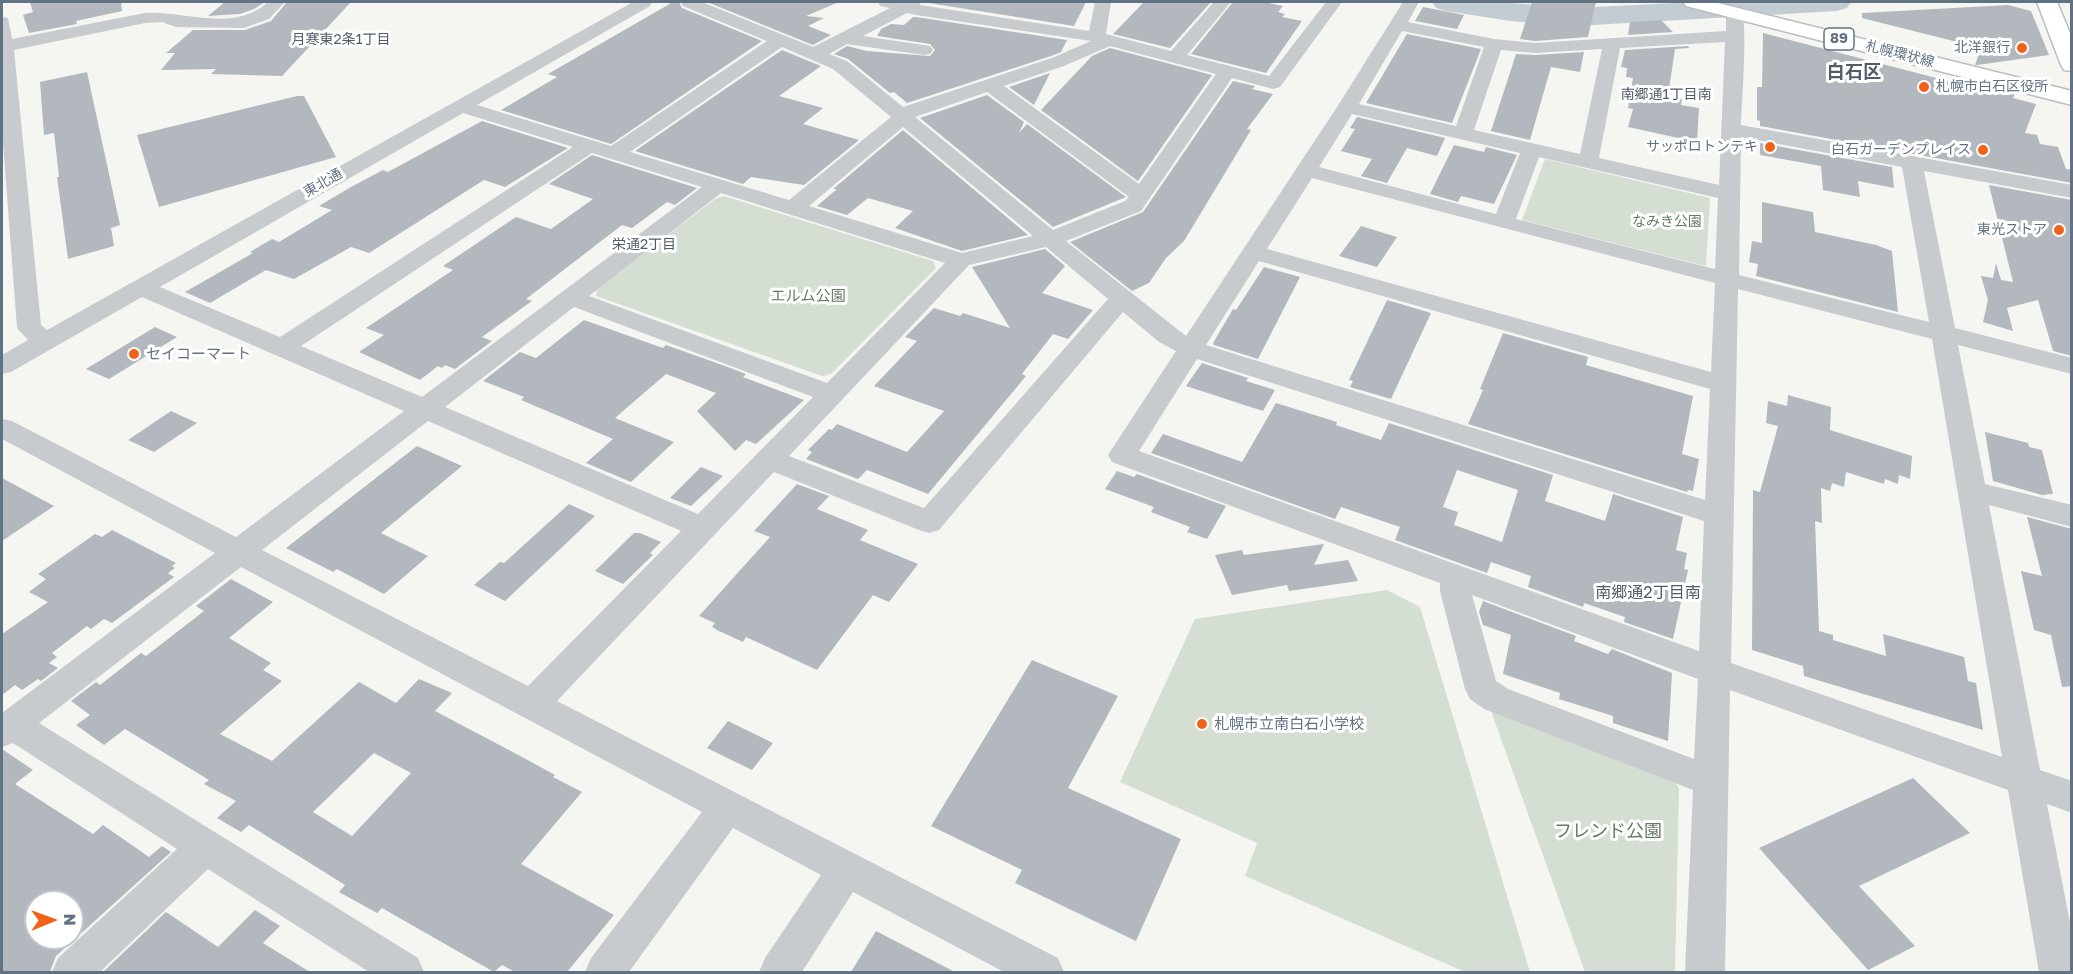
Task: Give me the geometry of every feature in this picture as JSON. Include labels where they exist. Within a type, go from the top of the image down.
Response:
[{"type":"main road","points":[[2047,2],[2072,65]]},
{"type":"main road","name":"札幌環状線","points":[[1732,10],[1786,9],[2072,80]]},
{"type":"main road","name":"札幌環状線","points":[[1732,10],[2072,98]]},
{"type":"street","points":[[164,17],[179,2]]},
{"type":"street","points":[[3,47],[107,17],[164,17],[176,22],[244,23],[263,15],[277,2]]},
{"type":"street","name":"東北通","points":[[2,366],[644,2]]},
{"type":"street","points":[[689,2],[840,65],[1178,342],[1719,515]]},
{"type":"street","points":[[886,2],[1103,39],[1273,83],[1334,2]]},
{"type":"street","points":[[1103,2],[1103,39]]},
{"type":"street","points":[[1175,57],[1223,2]]},
{"type":"street","points":[[1412,2],[1347,107],[1251,252],[1178,342],[1122,455],[1715,671],[2072,797]]},
{"type":"street","points":[[814,54],[910,5]]},
{"type":"street","points":[[1398,24],[1494,44],[1551,48],[1612,45],[1732,10],[1724,384],[1705,972]]},
{"type":"street","points":[[2,22],[28,328],[45,341]]},
{"type":"street","points":[[843,38],[924,50]]},
{"type":"street","points":[[793,208],[909,112],[1058,62],[1103,39]]},
{"type":"street","points":[[614,153],[781,40]]},
{"type":"street","points":[[1463,134],[1494,44]]},
{"type":"street","points":[[1588,163],[1612,45]]},
{"type":"street","points":[[460,105],[961,260],[1050,238],[1133,206],[1227,71]]},
{"type":"street","points":[[991,86],[1142,196]]},
{"type":"street","points":[[1347,107],[1729,194]]},
{"type":"street","points":[[1730,129],[2072,192]]},
{"type":"street","points":[[281,348],[590,146]]},
{"type":"street","points":[[1504,223],[1532,149]]},
{"type":"street","points":[[1912,162],[2059,972]]},
{"type":"street","points":[[1306,170],[1504,223],[2072,366]]},
{"type":"street","points":[[404,972],[205,847],[7,728],[718,185]]},
{"type":"street","points":[[1251,252],[1724,384]]},
{"type":"street","points":[[532,705],[961,260]]},
{"type":"street","points":[[140,287],[702,528]]},
{"type":"street","points":[[570,297],[832,394]]},
{"type":"street","points":[[769,459],[929,522],[1129,304]]},
{"type":"street","points":[[2,428],[1044,972]]},
{"type":"street","points":[[1972,491],[2072,516]]},
{"type":"street","points":[[1456,577],[1455,591],[1482,689],[1496,699],[1711,780]]},
{"type":"street","points":[[605,972],[736,810]]},
{"type":"street","points":[[72,972],[205,847]]},
{"type":"street","points":[[780,972],[834,863]]},
{"type":"green space","name":"なみき公園","points":[[1545,159],[1710,198],[1706,266],[1522,220]]},
{"type":"green space","name":"エルム公園","points":[[724,196],[933,261],[936,268],[831,374],[822,376],[596,296],[597,289],[715,199]]},
{"type":"green space","points":[[1387,590],[1420,607],[1530,972],[1465,972],[1245,876],[1257,843],[1120,782],[1195,619]]},
{"type":"green space","name":"フレンド公園","points":[[1491,711],[1674,781],[1679,788],[1675,972],[1585,972]]},
{"type":"building","points":[[30,2],[121,2],[122,11],[76,21],[77,24],[29,33],[23,15],[33,12]]},
{"type":"building","points":[[225,2],[265,2],[240,14],[208,16]]},
{"type":"building","points":[[287,2],[351,2],[282,76],[211,74],[216,69],[161,70],[175,53],[166,53],[193,30],[245,30],[271,21]]},
{"type":"building","points":[[673,2],[679,2],[682,8],[762,41],[611,144],[501,110],[557,77],[548,74]]},
{"type":"building","points":[[707,2],[839,2],[806,16],[824,18],[808,26],[831,35],[813,45]]},
{"type":"building","points":[[922,2],[1086,2],[1074,26]]},
{"type":"building","points":[[1144,2],[1211,2],[1170,48],[1113,34]]},
{"type":"building","points":[[1233,2],[1264,2],[1283,6],[1278,12],[1285,14],[1282,17],[1302,21],[1266,73],[1191,54]]},
{"type":"building","points":[[1532,2],[1596,2],[1588,37],[1535,41],[1520,39]]},
{"type":"building","points":[[2008,5],[2031,11],[2049,55],[1975,65],[1981,48],[1862,18],[1862,13]]},
{"type":"building","points":[[1423,7],[1464,15],[1457,29],[1415,21]]},
{"type":"building","points":[[913,17],[1067,40],[1061,52],[1051,56],[907,103],[894,92],[890,93],[848,59],[834,54],[847,46],[867,51],[930,56],[935,50],[930,44],[877,36],[881,29],[891,24],[904,25]]},
{"type":"building","points":[[1661,20],[1673,32],[1628,35],[1630,22]]},
{"type":"building","points":[[1763,33],[1967,86],[1968,82],[2015,94],[2013,98],[2036,104],[2025,133],[2037,135],[2040,144],[2058,147],[2066,169],[2072,170],[2072,183],[1760,126],[1760,121],[1757,120],[1757,87],[1762,87]]},
{"type":"building","points":[[1407,34],[1481,49],[1452,123],[1366,103]]},
{"type":"building","points":[[1688,46],[1689,48],[1675,49],[1668,96],[1682,99],[1681,105],[1699,108],[1697,142],[1628,127],[1633,109],[1628,108],[1633,78],[1626,77],[1627,68],[1621,67],[1625,50]]},
{"type":"building","points":[[1110,48],[1212,75],[1138,181],[1041,110],[1092,56]]},
{"type":"building","points":[[782,50],[821,66],[779,96],[823,108],[803,124],[859,140],[804,185],[751,177],[743,184],[635,151]]},
{"type":"building","points":[[1584,52],[1580,72],[1551,67],[1530,140],[1491,131],[1516,54]]},
{"type":"building","points":[[87,72],[120,225],[111,228],[114,246],[68,259],[57,177],[59,177],[54,133],[44,135],[40,82]]},
{"type":"building","points":[[1050,73],[1034,105],[1009,87]]},
{"type":"building","points":[[1233,81],[1255,86],[1252,89],[1273,94],[1247,129],[1251,130],[1184,241],[1166,258],[1149,283],[1132,291],[1070,242],[1143,212]]},
{"type":"building","points":[[987,95],[1024,122],[1019,133],[1027,124],[1126,197],[1053,227],[920,118]]},
{"type":"building","points":[[304,96],[336,157],[159,207],[137,135]]},
{"type":"building","points":[[1357,117],[1445,138],[1437,156],[1407,148],[1387,183],[1361,176],[1372,159],[1341,151],[1355,129],[1350,128]]},
{"type":"building","points":[[482,121],[568,148],[505,187],[484,180],[369,253],[351,247],[294,279],[266,270],[210,303],[185,292],[253,253],[250,252],[272,239],[279,242],[332,210],[319,206],[351,187],[383,170],[388,172]]},
{"type":"building","points":[[903,130],[1028,235],[962,251],[895,228],[913,211],[868,198],[847,215],[817,206],[837,189],[833,189]]},
{"type":"building","points":[[1760,143],[1892,167],[1894,188],[1858,181],[1860,197],[1823,190],[1821,166],[1760,155]]},
{"type":"building","points":[[1454,145],[1484,152],[1486,147],[1517,155],[1494,204],[1461,196],[1458,202],[1430,194]]},
{"type":"building","points":[[592,155],[697,188],[675,205],[667,202],[632,228],[622,225],[526,299],[532,301],[482,337],[492,341],[455,369],[445,365],[442,368],[438,366],[420,380],[359,352],[384,335],[366,328],[453,270],[443,266],[516,217],[551,229],[593,199],[549,184]]},
{"type":"building","points":[[1989,185],[2072,200],[2072,356],[2053,351],[2038,300],[2007,308],[2013,331],[1983,322],[1988,300],[1981,276],[1993,278],[1996,263],[2001,280],[2013,282]]},
{"type":"building","points":[[1762,202],[1813,212],[1815,232],[1876,245],[1892,251],[1898,312],[1756,276],[1758,264],[1749,262],[1752,241],[1762,243]]},
{"type":"building","points":[[1361,226],[1397,237],[1377,267],[1339,256]]},
{"type":"building","points":[[1045,249],[1065,266],[1042,293],[1093,310],[1068,339],[1053,334],[1022,374],[1026,376],[928,494],[867,470],[858,479],[806,459],[812,452],[808,450],[837,424],[907,452],[944,411],[874,386],[917,341],[905,337],[934,308],[960,316],[963,313],[1010,328],[972,267]]},
{"type":"building","points":[[1264,267],[1300,277],[1258,359],[1214,345],[1213,343],[1233,309],[1236,310]]},
{"type":"building","points":[[1387,300],[1431,313],[1391,399],[1350,387],[1353,381],[1349,380]]},
{"type":"building","points":[[584,320],[663,348],[666,345],[725,366],[746,374],[743,377],[804,400],[756,444],[746,440],[735,451],[697,411],[716,393],[666,374],[615,418],[674,442],[631,482],[586,463],[613,439],[521,400],[524,397],[483,381],[520,352],[536,358]]},
{"type":"building","points":[[155,327],[177,337],[109,379],[86,369]]},
{"type":"building","points":[[1503,333],[1588,357],[1586,365],[1693,396],[1682,454],[1699,459],[1693,491],[1688,490],[1687,492],[1468,424]]},
{"type":"building","points":[[1202,363],[1248,378],[1246,381],[1275,390],[1263,411],[1186,386]]},
{"type":"building","points":[[1788,395],[1831,407],[1830,430],[1912,456],[1910,479],[1899,475],[1898,484],[1885,479],[1884,484],[1846,472],[1844,487],[1832,483],[1830,491],[1821,488],[1822,523],[1815,521],[1819,631],[1833,635],[1833,640],[1886,656],[1883,634],[1964,657],[1968,681],[1976,683],[1983,730],[1804,676],[1803,666],[1752,650],[1753,490],[1760,492],[1778,426],[1766,423],[1768,401],[1787,406]]},
{"type":"building","points":[[1276,403],[1337,422],[1336,425],[1381,440],[1389,423],[1553,475],[1545,501],[1605,521],[1613,494],[1683,517],[1676,550],[1687,553],[1684,569],[1688,570],[1673,639],[1624,622],[1625,617],[1584,603],[1583,607],[1528,587],[1531,576],[1491,562],[1487,573],[1395,540],[1400,527],[1341,507],[1335,519],[1151,453],[1163,434],[1242,462]],"holes":[[[1457,470],[1518,490],[1502,542],[1454,525],[1458,512],[1443,507]]]},
{"type":"building","points":[[171,411],[197,423],[154,452],[128,440]]},
{"type":"building","points":[[1985,432],[2028,443],[2029,447],[2042,450],[2053,494],[2042,495],[1993,481]]},
{"type":"building","points":[[417,446],[462,466],[381,533],[428,556],[384,594],[337,569],[333,572],[286,548]]},
{"type":"building","points":[[701,467],[723,476],[691,506],[670,498]]},
{"type":"building","points":[[1117,471],[1134,477],[1137,474],[1226,506],[1207,539],[1187,532],[1190,527],[1151,512],[1154,507],[1105,489]]},
{"type":"building","points":[[2,478],[54,506],[2,541]]},
{"type":"building","points":[[797,484],[829,496],[817,509],[868,530],[860,540],[918,564],[889,602],[873,595],[817,670],[746,637],[743,642],[712,627],[715,623],[699,616],[770,537],[754,531]]},
{"type":"building","points":[[569,504],[595,516],[505,601],[474,585],[500,562],[504,563]]},
{"type":"building","points":[[2027,517],[2072,529],[2072,686],[2062,687],[2051,635],[2034,630],[2021,571],[2042,576]]},
{"type":"building","points":[[112,530],[176,563],[172,566],[175,568],[168,573],[174,577],[112,623],[104,619],[91,629],[87,626],[52,653],[57,657],[49,663],[58,668],[41,681],[38,679],[22,690],[15,685],[2,695],[2,634],[48,602],[29,592],[46,579],[38,574],[95,534],[102,537]]},
{"type":"building","points":[[634,533],[640,533],[661,542],[650,553],[653,555],[623,584],[595,571]]},
{"type":"building","points":[[1324,544],[1314,565],[1348,560],[1358,581],[1289,591],[1287,585],[1232,595],[1215,555],[1242,550],[1244,555]]},
{"type":"building","points":[[231,579],[273,602],[229,638],[271,663],[263,670],[282,681],[220,734],[272,761],[359,682],[396,703],[419,679],[452,693],[435,711],[555,775],[553,777],[582,792],[521,864],[614,915],[567,972],[515,972],[502,965],[494,972],[382,908],[377,913],[339,892],[345,885],[249,825],[241,832],[217,818],[236,801],[204,784],[209,780],[125,729],[104,745],[76,725],[90,715],[71,701],[96,682],[100,685],[141,653],[146,656],[204,611],[196,606]],"holes":[[[374,753],[411,773],[352,836],[313,812]]]},
{"type":"building","points":[[1483,601],[1576,636],[1574,641],[1608,654],[1612,649],[1672,673],[1668,741],[1613,723],[1613,716],[1559,699],[1560,693],[1503,674],[1511,635],[1483,625],[1479,612]]},
{"type":"building","points":[[1032,660],[1118,696],[1068,788],[1181,839],[1136,941],[1015,883],[1022,870],[931,826]]},
{"type":"building","points":[[728,721],[773,743],[752,770],[707,748]]},
{"type":"building","points":[[2,749],[33,770],[15,784],[93,834],[103,825],[149,857],[162,846],[171,852],[84,931],[84,890],[24,890],[24,950],[63,950],[56,956],[50,972],[2,972]]},
{"type":"building","points":[[1913,778],[1970,833],[1859,886],[1915,946],[1868,970],[1759,848]]},
{"type":"building","points":[[255,910],[280,926],[263,943],[310,972],[103,972],[166,912],[218,947]]},
{"type":"building","points":[[876,931],[955,972],[851,972]]},
{"type":"waterway","points":[[1446,2],[1510,12],[1575,17],[1837,2]]},
{"type":"place","name":"北洋銀行","points":[[2022,48]]},
{"type":"place","name":"札幌市白石区役所","points":[[1924,87]]},
{"type":"place","name":"サッポロトンテキ","points":[[1770,147]]},
{"type":"place","name":"白石ガーデンプレイス","points":[[1983,150]]},
{"type":"place","name":"東光ストア","points":[[2059,230]]},
{"type":"place","name":"セイコーマート","points":[[134,354]]},
{"type":"place","name":"札幌市立南白石小学校","points":[[1202,724]]},
{"type":"district","name":"月寒東2条1丁目","points":[[341,40]]},
{"type":"district","name":"白石区","points":[[1854,72]]},
{"type":"district","name":"南郷通1丁目南","points":[[1666,95]]},
{"type":"district","name":"栄通2丁目","points":[[644,245]]},
{"type":"district","name":"南郷通2丁目南","points":[[1648,593]]}]
